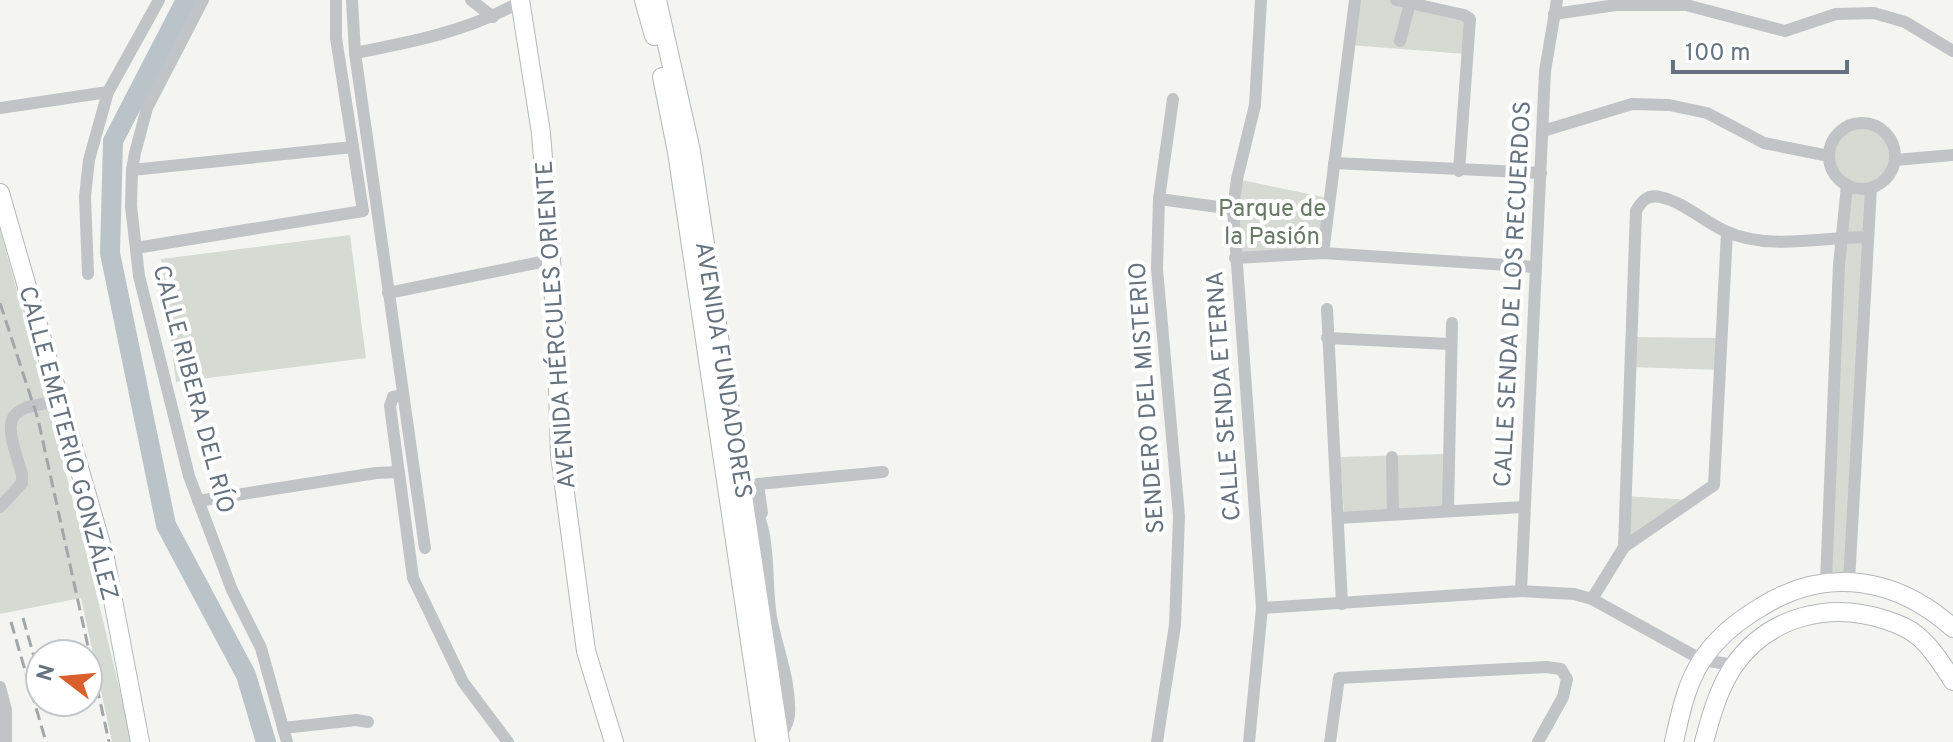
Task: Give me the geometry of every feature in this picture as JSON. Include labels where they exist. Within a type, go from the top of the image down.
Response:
[{"type":"street","points":[[88,274],[85,196],[89,160],[108,92],[159,0]]},
{"type":"street","name":"CALLE RIBERA DEL RÍO","points":[[203,0],[147,108],[132,170],[131,206],[139,276],[189,476],[232,590],[261,648],[287,742]]},
{"type":"street","points":[[136,248],[363,211],[336,38],[336,0]]},
{"type":"street","points":[[352,0],[355,53],[425,548]]},
{"type":"street","points":[[471,0],[493,17]]},
{"type":"street","name":"AVENIDA FUNDADORES","points":[[644,0],[655,39],[677,152],[775,741]]},
{"type":"street","name":"AVENIDA FUNDADORES","points":[[657,0],[691,151],[743,489],[775,741]]},
{"type":"street","name":"CALLE SENDA ETERNA","points":[[1249,742],[1262,608],[1233,209],[1255,105],[1261,0]]},
{"type":"street","points":[[1323,253],[1355,0]]},
{"type":"street","points":[[1396,0],[1470,19],[1459,171]]},
{"type":"street","name":"CALLE SENDA DE LOS RECUERDOS","points":[[1521,591],[1545,71],[1557,0]]},
{"type":"street","points":[[355,53],[427,39],[493,17],[519,1]]},
{"type":"street","name":"AVENIDA HÉRCULES ORIENTE","points":[[519,1],[541,133],[556,324],[560,455],[586,651],[614,742]]},
{"type":"street","points":[[1400,41],[1410,3]]},
{"type":"street","points":[[1554,14],[1616,5],[1686,5],[1785,31],[1836,14],[1874,13],[1905,22],[1953,51]]},
{"type":"street","points":[[0,108],[108,92]]},
{"type":"street","name":"SENDERO DEL MISTERIO","points":[[1157,742],[1175,625],[1179,516],[1157,269],[1159,199],[1173,99]]},
{"type":"street","points":[[1543,131],[1632,104],[1669,105],[1707,113],[1764,143],[1829,156]]},
{"type":"street","points":[[1860,123],[1872,124],[1889,138],[1895,160],[1888,177],[1871,188],[1855,188],[1833,172],[1829,156],[1833,141],[1840,132],[1849,125],[1860,123]]},
{"type":"street","points":[[132,170],[353,147]]},
{"type":"street","points":[[1895,160],[1953,155]]},
{"type":"street","points":[[1334,163],[1541,173]]},
{"type":"street","points":[[1826,581],[1841,237],[1847,185]]},
{"type":"street","points":[[1849,582],[1871,188]]},
{"type":"street","name":"CALLE EMETERIO GONZÁLEZ","points":[[0,193],[105,558],[140,742]]},
{"type":"street","points":[[1624,547],[1636,211],[1642,200],[1655,195],[1675,201],[1727,232],[1759,240],[1791,242],[1867,237]]},
{"type":"street","points":[[1159,199],[1233,209]]},
{"type":"street","points":[[1592,599],[1624,547],[1714,485],[1727,232]]},
{"type":"street","points":[[1235,258],[1323,253],[1536,267]]},
{"type":"street","points":[[388,293],[551,260]]},
{"type":"street","points":[[1327,309],[1342,604]]},
{"type":"street","points":[[1448,510],[1452,323]]},
{"type":"street","points":[[1327,338],[1450,344]]},
{"type":"street","points":[[403,395],[393,397],[390,406],[413,578],[463,682],[508,742]]},
{"type":"street","points":[[0,507],[22,483],[22,474],[5,428],[7,417],[14,409],[59,402]]},
{"type":"street","points":[[1833,416],[1857,418]]},
{"type":"street","points":[[1392,457],[1393,513]]},
{"type":"street","points":[[198,501],[399,472]]},
{"type":"street","points":[[775,741],[790,719],[786,676],[771,617],[758,484],[883,472]]},
{"type":"street","points":[[743,489],[758,510],[765,540]]},
{"type":"street","points":[[1338,518],[1523,507]]},
{"type":"street","points":[[1674,742],[1687,692],[1702,660],[1734,626],[1776,597],[1826,581],[1875,584],[1914,601],[1951,626]]},
{"type":"street","points":[[1262,608],[1521,591],[1574,594],[1592,599],[1702,660],[1735,665]]},
{"type":"street","points":[[1776,597],[1767,610],[1765,619],[1770,624],[1830,610],[1865,613],[1902,626],[1920,637],[1953,681]]},
{"type":"street","points":[[1902,626],[1920,625],[1924,619],[1914,601]]},
{"type":"street","points":[[1704,742],[1718,696],[1735,665],[1764,635],[1790,620]]},
{"type":"street","points":[[1734,626],[1750,623],[1756,626],[1757,632],[1749,649]]},
{"type":"street","points":[[1933,653],[1927,631],[1931,626],[1951,626]]},
{"type":"street","points":[[1330,742],[1339,678],[1546,667],[1561,669],[1567,679],[1563,697],[1538,742]]},
{"type":"street","points":[[0,687],[6,710],[6,742]]},
{"type":"street","points":[[283,728],[356,720],[368,722]]},
{"type":"green space","points":[[1355,0],[1396,0],[1464,15],[1466,54],[1349,45]]},
{"type":"green space","points":[[1860,123],[1884,132],[1891,141],[1894,161],[1883,180],[1871,188],[1849,582],[1826,581],[1847,186],[1832,168],[1830,149],[1840,133]]},
{"type":"green space","name":"Parque de la Pasión","points":[[1237,179],[1328,198],[1323,253],[1235,258]]},
{"type":"green space","points":[[0,230],[69,485],[132,742],[112,742],[104,705],[104,638],[90,638],[81,598],[0,614]]},
{"type":"green space","points":[[350,235],[366,358],[176,382],[161,259]]},
{"type":"green space","points":[[1631,337],[1721,338],[1721,370],[1630,367]]},
{"type":"green space","points":[[1445,454],[1443,508],[1344,515],[1340,457]]},
{"type":"green space","points":[[1624,496],[1692,500],[1624,547]]},
{"type":"waterway","points":[[186,0],[113,141],[110,253],[166,525],[246,675],[266,742]]},
{"type":"railway","points":[[0,303],[38,419],[109,742]]},
{"type":"railway","points":[[23,618],[29,638]]},
{"type":"railway","points":[[11,622],[46,742]]}]
